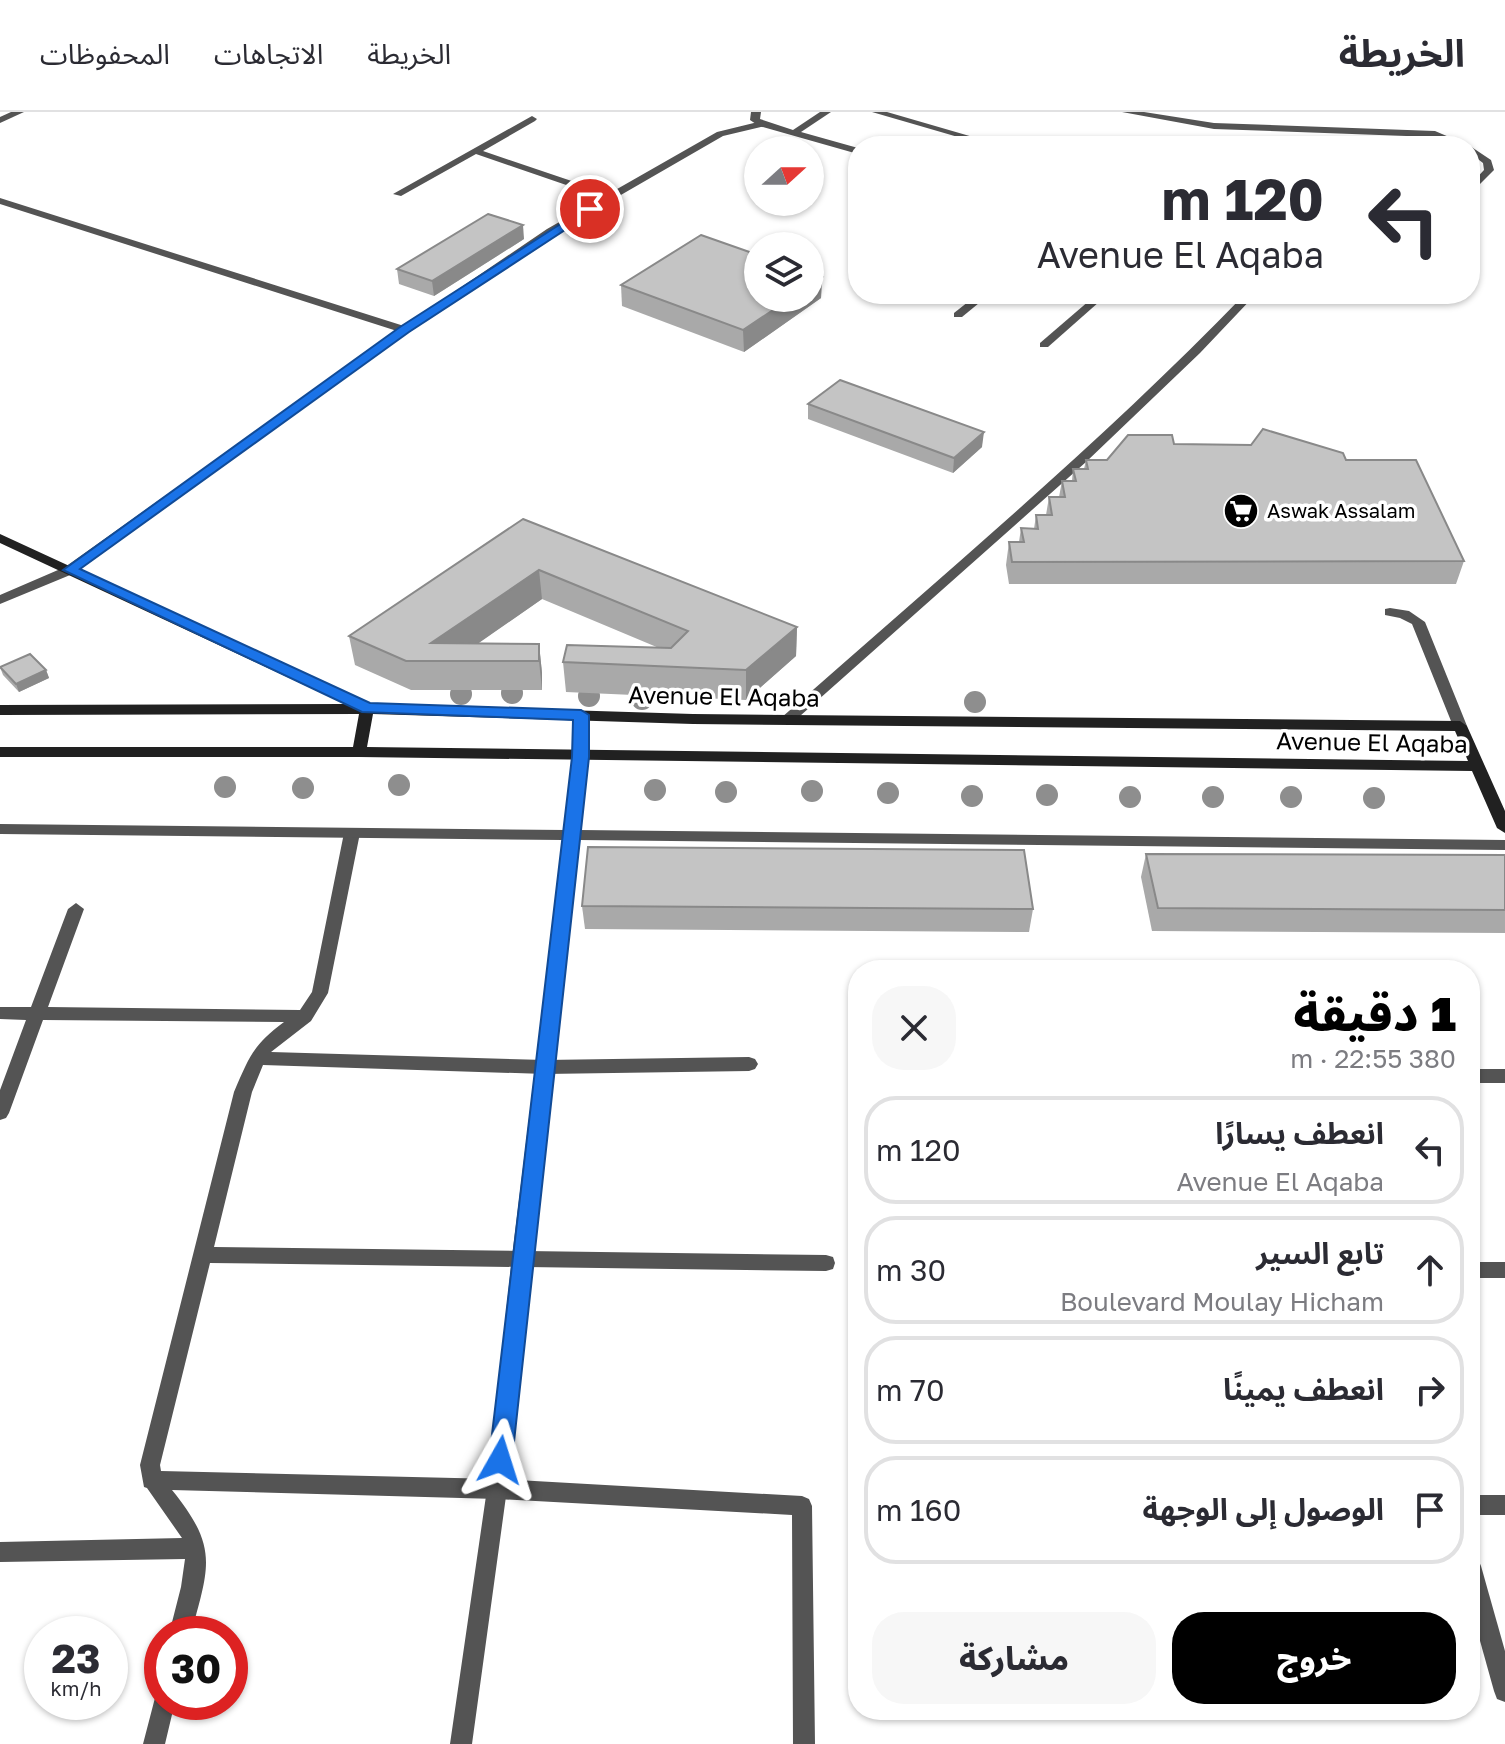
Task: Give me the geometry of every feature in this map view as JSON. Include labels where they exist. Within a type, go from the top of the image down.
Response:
[{"type":"main road","points":[[0,538],[367,709],[359,752]]},
{"type":"main road","name":"Avenue El Aqaba","points":[[0,710],[367,709],[786,721],[1460,726],[1479,766],[359,752],[0,752]]},
{"type":"main road","points":[[1479,766],[1505,828]]},
{"type":"street","points":[[0,120],[19,112]]},
{"type":"street","points":[[756,112],[755,120],[762,124],[848,148]]},
{"type":"street","points":[[794,133],[826,112]]},
{"type":"street","points":[[877,112],[963,136]]},
{"type":"street","points":[[1127,112],[1214,126],[1440,136]]},
{"type":"street","points":[[398,194],[532,119]]},
{"type":"street","points":[[0,600],[70,570],[405,330],[551,231],[720,134],[762,124]]},
{"type":"street","points":[[475,151],[610,197]]},
{"type":"street","points":[[1480,156],[1488,162],[1489,170],[1480,180]]},
{"type":"street","points":[[0,201],[405,330]]},
{"type":"street","points":[[958,315],[972,304]]},
{"type":"street","points":[[1044,345],[1091,304]]},
{"type":"street","points":[[786,721],[1025,512],[1241,304]]},
{"type":"street","points":[[1390,612],[1404,614],[1418,622],[1460,726]]},
{"type":"street","points":[[461,1744],[497,1489],[521,1257],[581,757],[581,715]]},
{"type":"street","points":[[0,829],[1505,845]]},
{"type":"street","points":[[184,1616],[193,1578],[193,1538],[151,1480],[150,1465],[243,1092],[257,1058],[268,1043],[305,1016],[320,993],[352,833]]},
{"type":"street","points":[[0,1113],[76,909]]},
{"type":"street","points":[[0,1013],[305,1016]]},
{"type":"street","points":[[257,1058],[545,1067],[749,1064]]},
{"type":"street","points":[[1480,1076],[1505,1076]]},
{"type":"street","points":[[203,1255],[826,1263]]},
{"type":"street","points":[[1480,1270],[1505,1270]]},
{"type":"street","points":[[151,1480],[497,1489],[802,1506],[804,1744]]},
{"type":"street","points":[[1480,1505],[1505,1505]]},
{"type":"street","points":[[0,1552],[194,1548]]},
{"type":"street","points":[[1480,1602],[1505,1691]]},
{"type":"street","points":[[154,1744],[160,1720]]},
{"type":"building","points":[[488,214],[523,225],[432,281],[397,269]]},
{"type":"building","points":[[701,235],[744,250],[744,312],[770,312],[743,330],[621,285]]},
{"type":"building","points":[[840,380],[984,432],[954,458],[808,404]]},
{"type":"building","name":"Aswak Assalam","points":[[1263,429],[1343,453],[1346,460],[1416,460],[1464,561],[1012,562],[1009,542],[1024,542],[1021,528],[1038,529],[1036,515],[1052,515],[1049,497],[1065,497],[1062,481],[1076,481],[1073,469],[1088,469],[1086,460],[1107,460],[1128,435],[1172,435],[1174,444],[1251,445]]},
{"type":"building","points":[[523,519],[797,627],[746,670],[563,662],[567,645],[671,648],[688,631],[539,570],[431,643],[539,644],[539,661],[406,661],[349,636]]},
{"type":"building","points":[[30,654],[46,670],[16,684],[0,667]]},
{"type":"building","points":[[588,847],[1024,850],[1033,909],[582,906]]},
{"type":"building","points":[[1146,854],[1505,855],[1505,910],[1158,908]]},
{"type":"place","name":"Aswak Assalam","points":[[1241,511]]},
{"type":"route","points":[[500,1460],[581,757],[581,715],[367,709],[70,570],[405,330],[551,231],[590,209]]}]
